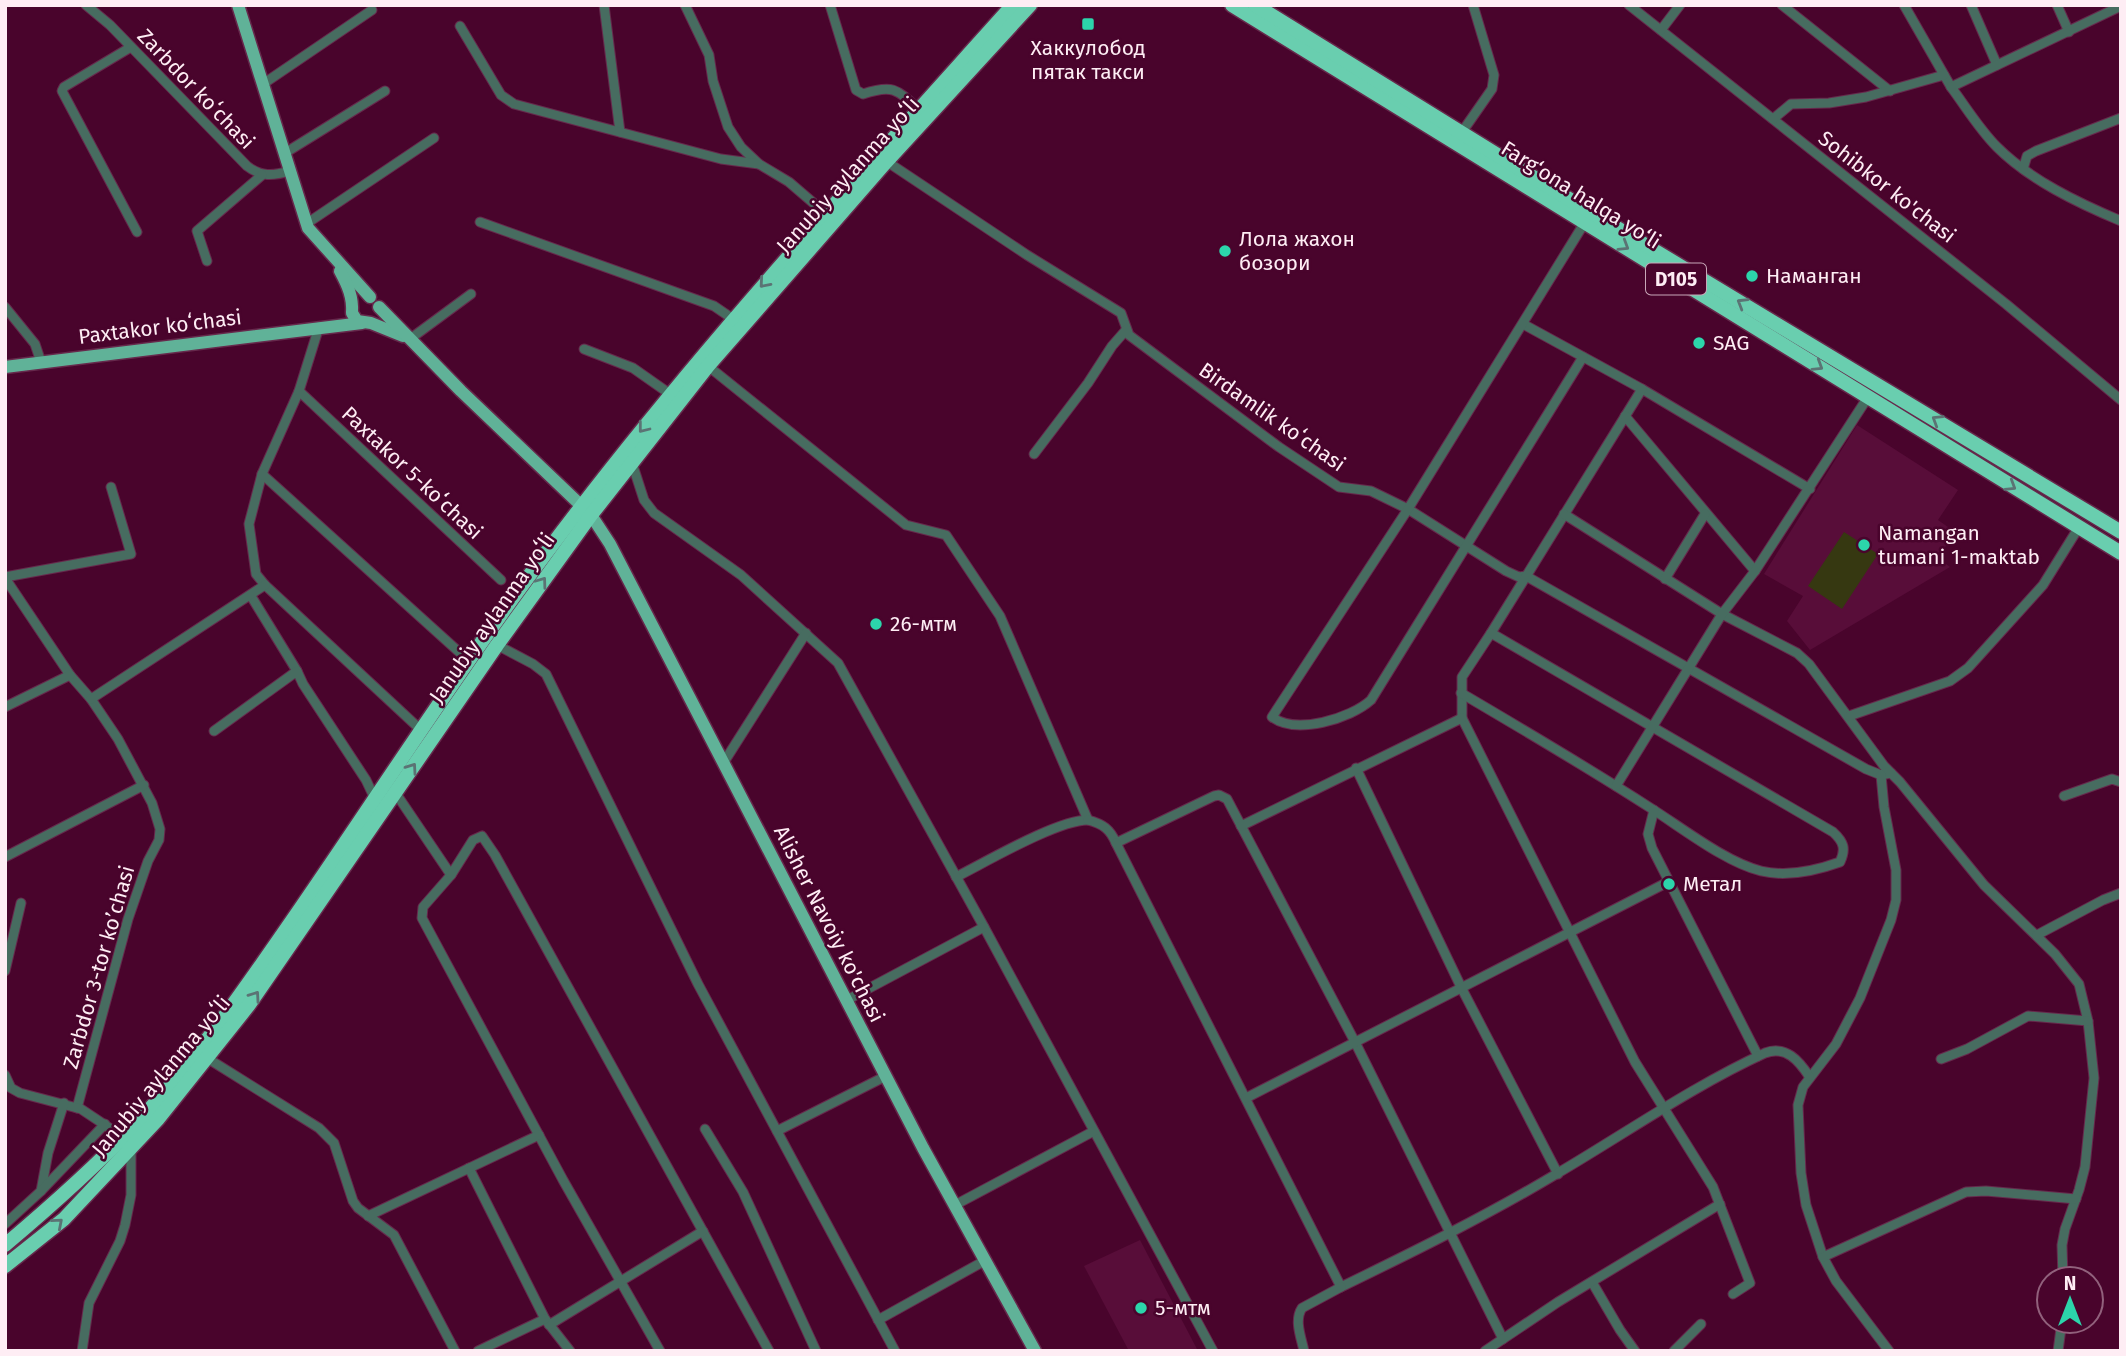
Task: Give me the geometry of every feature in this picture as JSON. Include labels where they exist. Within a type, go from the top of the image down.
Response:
[{"type":"highway","name":"Janubiy aylanma yoʻli","points":[[5,1266],[64,1219],[127,1143],[215,1030],[469,661],[586,511],[632,463],[708,366],[882,159],[919,110],[1013,5]]},
{"type":"highway","name":"Janubiy aylanma yoʻli","points":[[5,1245],[158,1119],[248,1006],[586,511],[670,394],[825,213],[882,159],[1030,5]]},
{"type":"highway","name":"Farg‘ona halqa yo‘li","points":[[1232,5],[2121,553]]},
{"type":"highway","name":"Farg‘ona halqa yo‘li","points":[[1255,5],[2121,532]]},
{"type":"main road","points":[[238,5],[306,224],[331,255],[360,316],[410,339]]},
{"type":"main road","name":"Alisher Navoiy ko'chasi","points":[[331,255],[461,391],[586,511],[610,544],[886,1076],[1035,1351]]},
{"type":"main road","points":[[360,298],[374,302],[378,316],[360,316],[360,298]]},
{"type":"main road","name":"Paxtakor koʻchasi","points":[[5,367],[319,327],[360,316]]},
{"type":"street","points":[[604,5],[620,132]]},
{"type":"street","points":[[685,5],[709,55],[713,81],[728,127],[741,147],[759,163],[789,182],[825,213]]},
{"type":"street","points":[[830,5],[856,90],[863,94],[886,87],[894,89],[919,110]]},
{"type":"street","points":[[1462,132],[1492,89],[1494,81],[1474,5]]},
{"type":"street","name":"Sohibkor ko'chasi","points":[[1629,5],[2006,303],[2121,400]]},
{"type":"street","points":[[1661,30],[1680,5]]},
{"type":"street","points":[[1782,5],[1890,90]]},
{"type":"street","points":[[1904,5],[1951,86],[1997,147],[2023,169],[2094,210],[2121,222]]},
{"type":"street","points":[[1971,5],[1997,65]]},
{"type":"street","points":[[2057,5],[2068,32]]},
{"type":"street","name":"Zarbdor koʻchasi","points":[[91,6],[247,166],[262,174],[274,176],[289,171]]},
{"type":"street","points":[[1951,86],[2121,6]]},
{"type":"street","points":[[263,84],[372,10]]},
{"type":"street","points":[[460,26],[501,95],[509,103],[721,159],[759,163]]},
{"type":"street","points":[[131,47],[64,87],[62,91],[137,232]]},
{"type":"street","points":[[1773,119],[1791,104],[1829,103],[1944,75]]},
{"type":"street","points":[[285,153],[385,90]]},
{"type":"street","points":[[2023,169],[2027,156],[2036,151],[2121,118]]},
{"type":"street","points":[[306,224],[434,138]]},
{"type":"street","name":"Birdamlik koʻchasi","points":[[882,159],[1062,278],[1121,313],[1129,335],[1274,443],[1339,487],[1366,489],[1409,509],[1465,547],[1514,575],[1526,576],[1866,769],[1881,775]]},
{"type":"street","points":[[208,261],[197,231],[262,174]]},
{"type":"street","points":[[480,222],[714,306],[733,319]]},
{"type":"street","points":[[1583,357],[1368,703],[1318,723],[1293,725],[1272,717],[1409,509],[1585,222]]},
{"type":"street","points":[[410,339],[471,294]]},
{"type":"street","points":[[5,307],[35,344],[41,362]]},
{"type":"street","points":[[1523,324],[1642,389],[1810,489]]},
{"type":"street","points":[[319,327],[299,391],[262,474],[249,524],[256,574],[422,731]]},
{"type":"street","points":[[1034,454],[1126,330]]},
{"type":"street","points":[[584,349],[633,368],[670,394]]},
{"type":"street","points":[[708,366],[906,524],[941,532],[951,539],[1000,616],[1088,820]]},
{"type":"street","points":[[1642,389],[1492,633],[1465,671],[1461,692],[1462,718],[1635,1062],[1713,1187],[1750,1283],[1733,1294]]},
{"type":"street","name":"Paxtakor 5-koʻchasi","points":[[299,391],[501,580]]},
{"type":"street","points":[[1616,786],[1722,614],[1755,571],[1868,397]]},
{"type":"street","points":[[1625,415],[1755,571]]},
{"type":"street","points":[[632,463],[644,500],[654,513],[741,575],[838,663],[1213,1351]]},
{"type":"street","points":[[262,474],[469,661]]},
{"type":"street","points":[[5,578],[131,554],[111,487]]},
{"type":"street","points":[[1564,514],[1722,614],[1797,653],[1810,664],[1891,773],[1984,885],[2037,935],[2079,984],[2088,1021],[2094,1078],[2085,1167],[2065,1229],[2063,1265]]},
{"type":"street","points":[[1665,579],[1705,514]]},
{"type":"street","points":[[1849,716],[1950,681],[1968,668],[2043,585],[2079,527]]},
{"type":"street","name":"Zarbdor 3-tor koʼchasi","points":[[5,578],[70,675],[91,699],[118,739],[144,785],[160,829],[159,840],[148,861],[128,919],[77,1108]]},
{"type":"street","points":[[91,699],[265,585]]},
{"type":"street","points":[[251,596],[366,780],[375,799]]},
{"type":"street","points":[[723,762],[806,633]]},
{"type":"street","points":[[1461,692],[1707,844],[1759,871],[1786,874],[1840,862],[1845,852],[1841,839],[1833,832],[1492,633]]},
{"type":"street","points":[[497,645],[546,674],[698,984],[895,1351]]},
{"type":"street","points":[[214,731],[297,671]]},
{"type":"street","points":[[5,707],[70,675]]},
{"type":"street","points":[[1241,826],[1462,718]]},
{"type":"street","points":[[1356,768],[1462,989],[1558,1174]]},
{"type":"street","points":[[1887,1350],[1836,1281],[1823,1257],[1806,1205],[1801,1173],[1798,1105],[1799,1094],[1836,1044],[1854,1009],[1891,920],[1896,900],[1896,870],[1881,775],[1891,773]]},
{"type":"street","points":[[2064,796],[2112,779],[2121,782]]},
{"type":"street","points":[[5,857],[144,785]]},
{"type":"street","points":[[396,792],[451,874]]},
{"type":"street","points":[[1116,844],[1219,795],[1227,799],[1356,1044],[1503,1339]]},
{"type":"street","points":[[1654,810],[1648,837],[1668,882],[1758,1056]]},
{"type":"street","points":[[956,877],[1027,841],[1078,820],[1088,820],[1112,833],[1341,1287]]},
{"type":"street","points":[[660,1351],[422,918],[423,907],[451,874],[473,840],[482,836],[502,867],[769,1351]]},
{"type":"street","points":[[1246,1098],[1668,882]]},
{"type":"street","points":[[2037,935],[2121,893]]},
{"type":"street","points":[[5,971],[22,903]]},
{"type":"street","points":[[847,1000],[984,927]]},
{"type":"street","points":[[1941,1059],[1967,1049],[2028,1016],[2088,1021]]},
{"type":"street","points":[[1304,1351],[1298,1321],[1299,1313],[1309,1303],[1451,1234],[1758,1056],[1771,1051],[1787,1053],[1801,1063],[1810,1076]]},
{"type":"street","points":[[208,1058],[319,1128],[334,1143],[358,1208],[387,1228],[400,1244],[455,1351]]},
{"type":"street","points":[[5,1075],[11,1088],[20,1093],[77,1108],[106,1124],[127,1143],[131,1195],[125,1225],[120,1241],[89,1303],[82,1351]]},
{"type":"street","points":[[777,1131],[886,1076]]},
{"type":"street","points":[[41,1191],[48,1153],[64,1103]]},
{"type":"street","points":[[5,1224],[106,1124]]},
{"type":"street","points":[[705,1129],[743,1192],[817,1351]]},
{"type":"street","points":[[955,1205],[1094,1131]]},
{"type":"street","points":[[368,1216],[539,1135]]},
{"type":"street","points":[[469,1168],[547,1322],[569,1351]]},
{"type":"street","points":[[1823,1257],[1966,1192],[1986,1191],[2076,1199]]},
{"type":"street","points":[[1485,1351],[1720,1204]]},
{"type":"street","points":[[478,1351],[547,1322],[703,1231]]},
{"type":"street","points":[[878,1320],[986,1260]]},
{"type":"street","points":[[1592,1282],[1634,1351]]},
{"type":"street","points":[[1674,1351],[1701,1324]]},
{"type":"shaded area","name":"Namangan tumani 1-maktab","points":[[1857,425],[1958,490],[1938,520],[1955,532],[1938,558],[1950,567],[1810,650],[1787,621],[1803,596],[1764,574]]},
{"type":"shaded area","name":"5-мтм","points":[[1140,1240],[1198,1351],[1129,1351],[1084,1266]]},
{"type":"green space","points":[[1844,532],[1878,554],[1842,609],[1808,586]]},
{"type":"place","name":"Хаккулобод пятак такси","points":[[1088,24]]},
{"type":"place","name":"Лола жахон бозори","points":[[1225,251]]},
{"type":"place","name":"Наманган","points":[[1752,276]]},
{"type":"place","name":"SAG","points":[[1699,343]]},
{"type":"place","name":"Namangan tumani 1-maktab","points":[[1864,545]]},
{"type":"place","name":"26-мтм","points":[[876,624]]},
{"type":"place","name":"Метал","points":[[1669,884]]},
{"type":"place","name":"5-мтм","points":[[1141,1308]]}]
